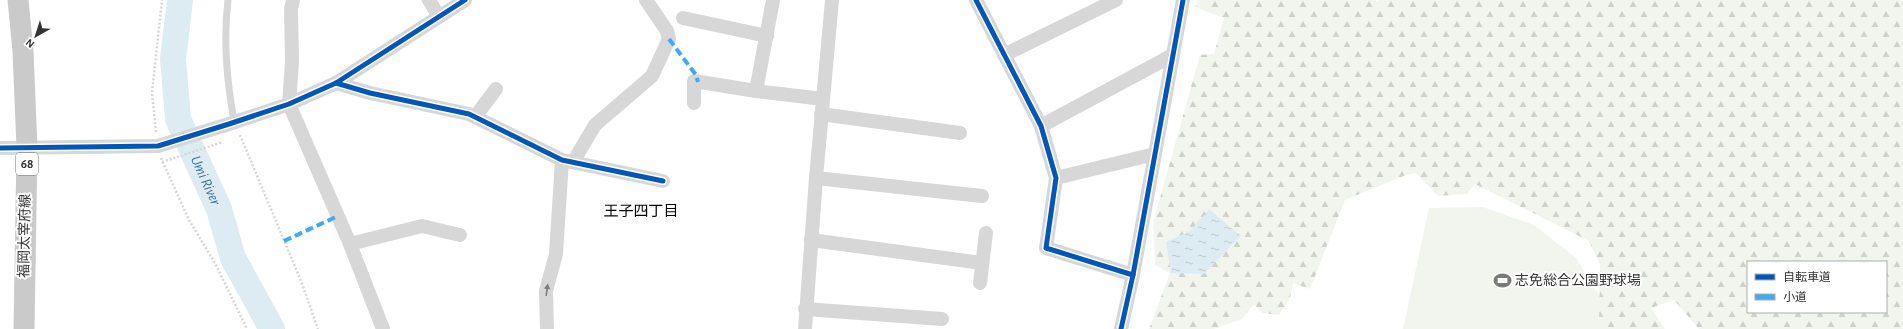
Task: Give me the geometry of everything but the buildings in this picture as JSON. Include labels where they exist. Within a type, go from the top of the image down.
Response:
[{"type":"main road","name":"福岡太宰府線","points":[[18,0],[23,51],[27,148],[24,329]]},
{"type":"street","points":[[294,0],[292,9],[292,62],[288,104],[350,244],[383,329]]},
{"type":"street","points":[[429,0],[439,17]]},
{"type":"street","points":[[0,148],[161,145],[231,123],[288,104],[336,83],[465,0]]},
{"type":"street","points":[[547,329],[546,291],[556,254],[568,161],[595,125],[652,76],[669,39],[667,31],[646,0]]},
{"type":"street","points":[[756,91],[773,0]]},
{"type":"street","points":[[805,329],[805,308],[832,0]]},
{"type":"street","points":[[976,0],[1041,126],[1056,178],[1046,248],[1133,275]]},
{"type":"street","points":[[1004,55],[1116,0]]},
{"type":"street","points":[[1121,329],[1133,275],[1183,0]]},
{"type":"street","points":[[683,18],[767,36]]},
{"type":"street","points":[[1041,126],[1173,55]]},
{"type":"street","points":[[694,103],[694,81],[756,91],[823,98]]},
{"type":"street","points":[[336,83],[370,93],[469,114],[568,161],[663,181]]},
{"type":"street","points":[[475,117],[496,90]]},
{"type":"street","points":[[821,114],[960,133]]},
{"type":"street","points":[[1056,178],[1155,154]]},
{"type":"street","points":[[816,178],[982,196]]},
{"type":"street","points":[[350,244],[422,226],[460,235]]},
{"type":"street","points":[[980,283],[986,233]]},
{"type":"street","points":[[811,240],[982,263]]},
{"type":"street","points":[[805,308],[942,319]]},
{"type":"lane","points":[[228,0],[225,21],[227,78],[231,123]]},
{"type":"path","points":[[162,0],[152,93],[161,145],[162,162],[190,220],[216,265],[247,329]]},
{"type":"path","points":[[231,123],[301,281],[318,329]]},
{"type":"path","points":[[162,162],[225,142]]},
{"type":"green space","points":[[1198,0],[1376,0],[1377,2],[1378,0],[1903,0],[1903,329],[1699,329],[1674,300],[1651,308],[1665,329],[1599,329],[1600,265],[1589,241],[1475,184],[1466,194],[1438,196],[1416,173],[1406,175],[1345,200],[1310,289],[1293,283],[1290,298],[1279,315],[1262,313],[1254,304],[1242,319],[1214,329],[1149,329],[1170,273],[1155,265],[1153,223],[1200,55],[1214,54],[1224,18],[1195,7]]},
{"type":"green space","name":"志免総合公園野球場","points":[[1483,207],[1534,225],[1576,258],[1605,304],[1611,329],[1403,329],[1429,208]]},
{"type":"water","points":[[1209,209],[1241,236],[1204,274],[1171,273],[1166,242],[1190,231]]},
{"type":"waterway","name":"Umi River","points":[[180,0],[173,59],[178,119],[219,209],[233,258],[272,329]]},
{"type":"marked path","points":[[669,39],[696,75],[698,82]]},
{"type":"marked path","points":[[284,241],[338,216]]},
{"type":"cycle path","points":[[0,148],[158,146],[229,124],[289,104],[336,83],[465,0]]},
{"type":"cycle path","points":[[976,0],[1041,126],[1056,178],[1046,248],[1133,275]]},
{"type":"cycle path","points":[[1121,329],[1133,275],[1183,0]]},
{"type":"cycle path","points":[[336,83],[370,93],[469,114],[562,160],[663,181]]},
{"type":"place","name":"志免総合公園野球場","points":[[1502,281]]},
{"type":"district","name":"王子四丁目","points":[[641,211]]}]
